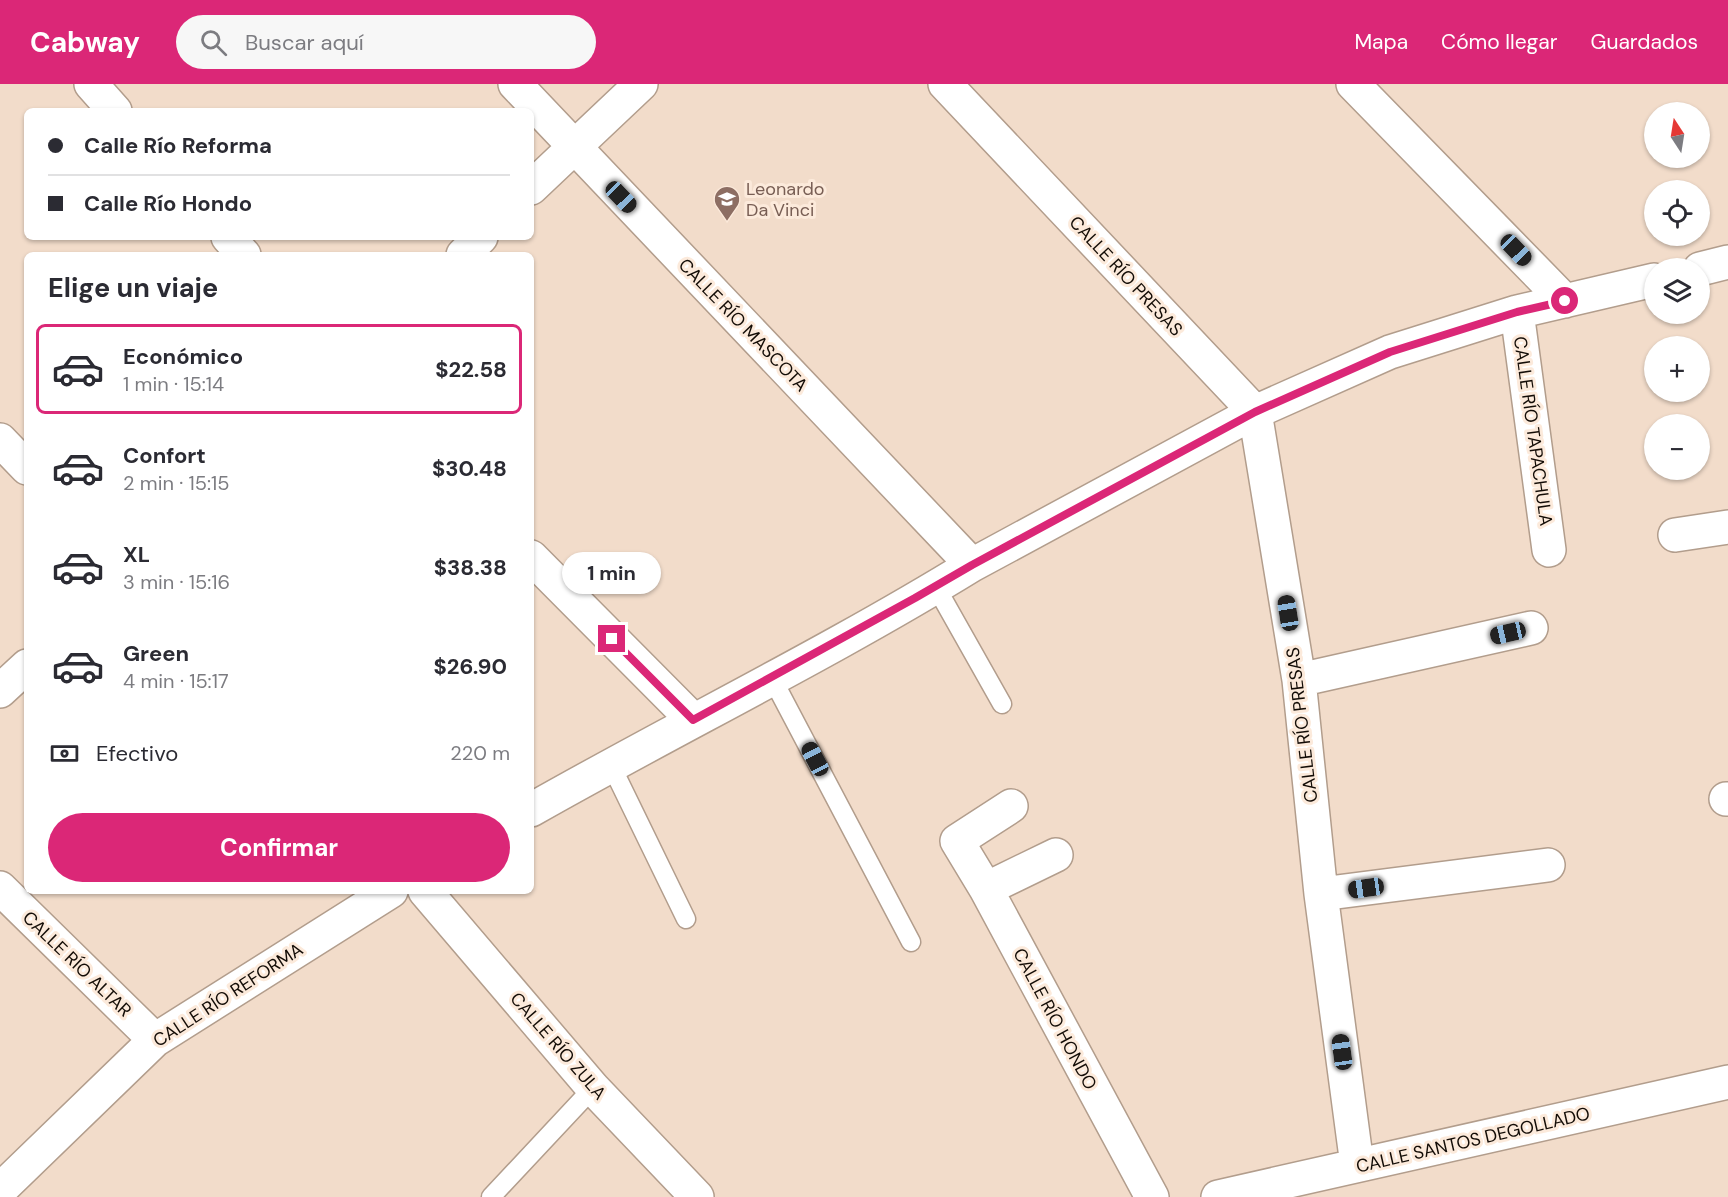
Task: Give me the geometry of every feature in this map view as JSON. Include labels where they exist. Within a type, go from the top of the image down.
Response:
[{"type":"street","points":[[91,84],[112,108]]},
{"type":"street","name":"CALLE RÍO MASCOTA","points":[[515,84],[972,565]]},
{"type":"street","points":[[534,185],[641,84]]},
{"type":"street","name":"CALLE RÍO PRESAS","points":[[945,84],[1255,412],[1299,680],[1321,894],[1357,1166]]},
{"type":"street","points":[[1353,84],[1565,301]]},
{"type":"street","points":[[231,240],[241,252]]},
{"type":"street","points":[[466,252],[478,240]]},
{"type":"street","points":[[1710,266],[1728,262]]},
{"type":"street","points":[[534,808],[972,565],[1255,412],[1390,352],[1517,312],[1644,282]]},
{"type":"street","name":"CALLE RÍO TAPACHULA","points":[[1517,312],[1549,550]]},
{"type":"street","points":[[0,440],[24,465]]},
{"type":"street","points":[[1675,535],[1728,527]]},
{"type":"street","points":[[534,560],[693,720]]},
{"type":"street","points":[[1299,680],[1532,628]]},
{"type":"street","points":[[0,691],[24,669]]},
{"type":"street","name":"CALLE RÍO HONDO","points":[[1011,806],[957,841],[986,889],[1152,1197]]},
{"type":"street","points":[[986,889],[1056,855]]},
{"type":"street","points":[[1321,894],[1548,865]]},
{"type":"street","name":"CALLE RÍO ALTAR","points":[[0,888],[155,1040]]},
{"type":"street","name":"CALLE RÍO REFORMA","points":[[0,1190],[155,1040],[386,894]]},
{"type":"street","name":"CALLE RÍO ZULA","points":[[428,894],[593,1088],[697,1197]]},
{"type":"street","name":"CALLE SANTOS DEGOLLADO","points":[[1218,1197],[1728,1082]]},
{"type":"lane","points":[[936,587],[1002,704]]},
{"type":"lane","points":[[772,678],[911,942]]},
{"type":"lane","points":[[610,765],[686,919]]},
{"type":"lane","points":[[491,1197],[593,1088]]},
{"type":"place","name":"Leonardo Da Vinci","points":[[727,222]]},
{"type":"route","points":[[612,639],[693,720],[972,565],[1255,412],[1390,352],[1517,312],[1565,301]]}]
